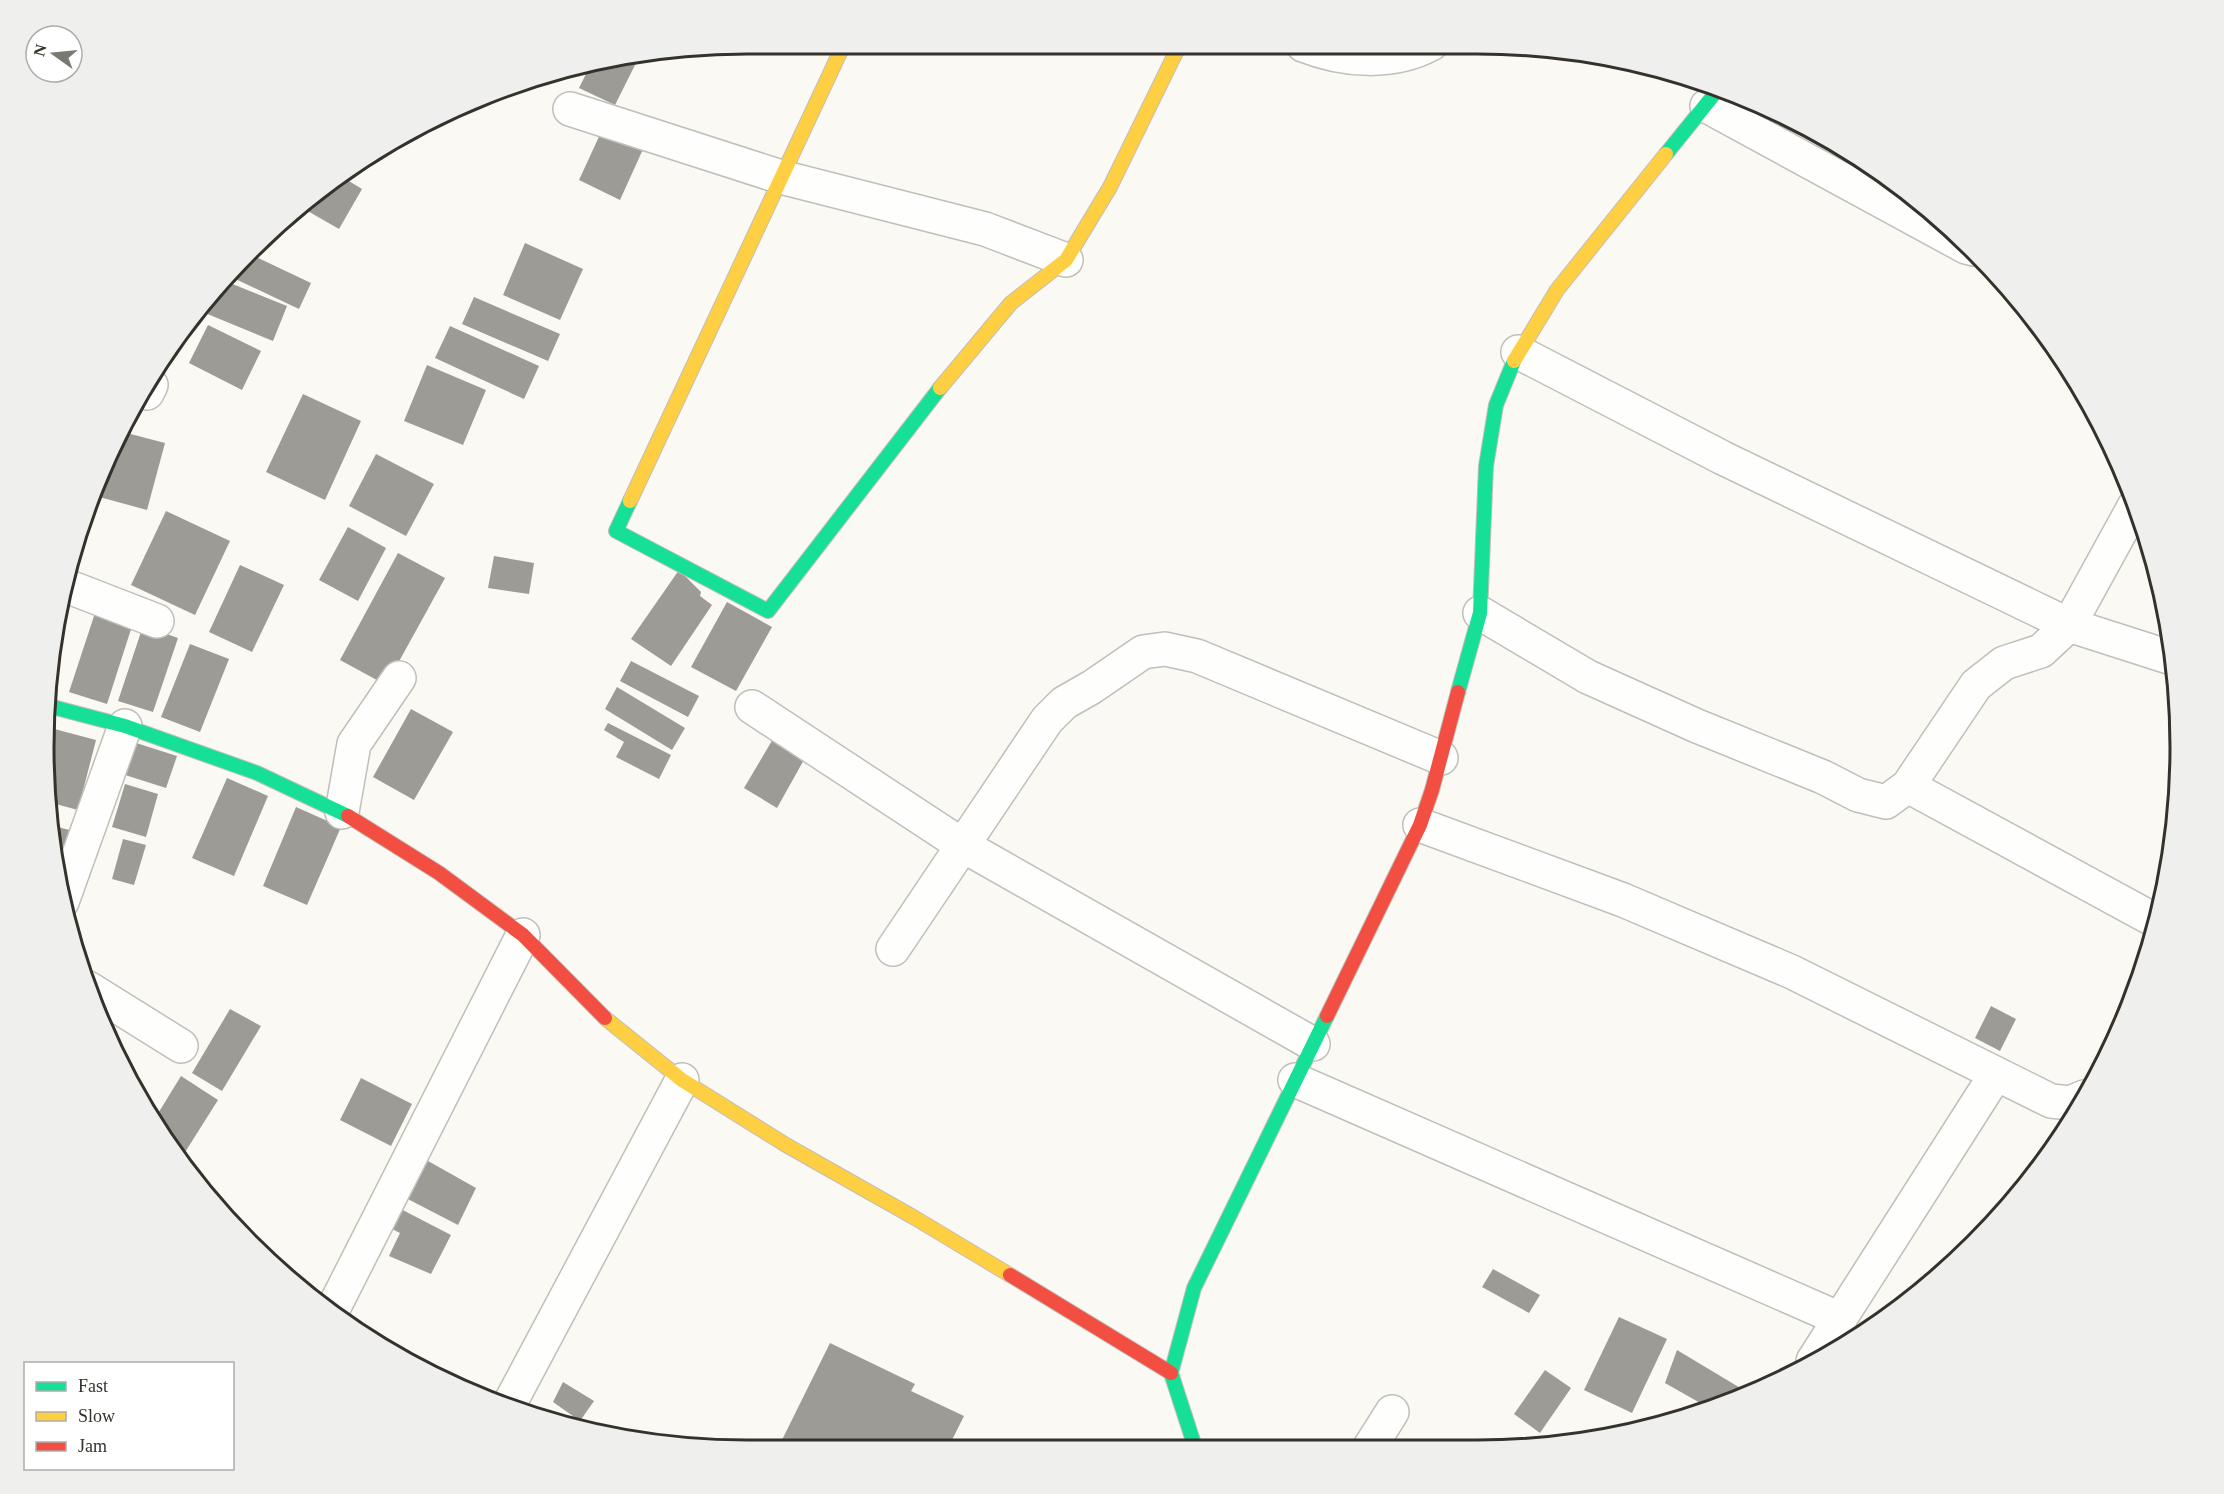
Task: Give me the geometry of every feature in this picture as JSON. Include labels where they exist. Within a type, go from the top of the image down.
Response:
[{"type":"street","points":[[839,54],[616,531],[768,611],[951,373],[1011,303],[1066,260],[1110,187],[1175,54]]},
{"type":"street","points":[[1338,54],[1372,60],[1405,54]]},
{"type":"street","points":[[1193,1440],[1171,1373],[1194,1288],[1420,825],[1441,758],[1480,613],[1486,466],[1496,405],[1518,352],[1557,290],[1712,99],[1940,232]]},
{"type":"street","points":[[570,109],[781,177],[986,229],[1066,260]]},
{"type":"street","points":[[1518,352],[1723,458],[2069,625],[2164,655]]},
{"type":"street","points":[[1480,613],[1588,677],[1697,726],[1823,777],[1858,795],[1886,802],[1908,786],[1976,685],[2004,663],[2041,651],[2069,625],[2130,515]]},
{"type":"street","points":[[73,588],[157,621]]},
{"type":"street","points":[[893,949],[1047,720],[1064,703],[1117,671],[1143,652],[1165,649],[1197,656],[1441,758]]},
{"type":"street","points":[[342,812],[354,744],[399,678]]},
{"type":"street","points":[[752,707],[962,845],[1313,1044]]},
{"type":"street","points":[[55,708],[125,726],[257,773],[342,812],[439,873],[524,935],[609,1022],[682,1080],[786,1145],[915,1218],[1171,1373]]},
{"type":"street","points":[[68,886],[125,726]]},
{"type":"street","points":[[1908,786],[2148,917]]},
{"type":"street","points":[[1420,825],[1623,900],[1792,972],[2051,1101],[2072,1102]]},
{"type":"street","points":[[335,1304],[524,935]]},
{"type":"street","points":[[101,996],[181,1046]]},
{"type":"street","points":[[1821,1349],[1996,1074]]},
{"type":"street","points":[[512,1399],[682,1080]]},
{"type":"street","points":[[1295,1080],[1840,1319]]},
{"type":"street","points":[[1374,1440],[1392,1412]]},
{"type":"building","points":[[636,63],[615,105],[579,88],[586,73]]},
{"type":"building","points":[[603,128],[644,147],[620,200],[579,180]]},
{"type":"building","points":[[348,181],[362,189],[339,229],[308,211]]},
{"type":"building","points":[[525,243],[583,269],[560,320],[503,295]]},
{"type":"building","points":[[257,257],[311,283],[299,309],[236,279]]},
{"type":"building","points":[[232,284],[287,306],[273,341],[206,314]]},
{"type":"building","points":[[474,297],[560,334],[548,361],[462,324]]},
{"type":"building","points":[[208,325],[261,351],[242,390],[189,363]]},
{"type":"building","points":[[450,326],[539,366],[524,399],[435,358]]},
{"type":"building","points":[[427,365],[486,390],[463,445],[404,421]]},
{"type":"building","points":[[303,394],[361,421],[325,500],[266,472]]},
{"type":"building","points":[[129,433],[165,443],[147,510],[101,497]]},
{"type":"building","points":[[376,454],[434,484],[406,536],[349,506]]},
{"type":"building","points":[[166,511],[230,541],[195,615],[131,585]]},
{"type":"building","points":[[348,527],[386,548],[358,601],[319,580]]},
{"type":"building","points":[[398,553],[445,578],[386,685],[340,660]]},
{"type":"building","points":[[494,556],[534,563],[529,594],[488,588]]},
{"type":"building","points":[[240,565],[284,585],[252,652],[209,632]]},
{"type":"building","points":[[679,570],[701,592],[700,596],[712,605],[671,666],[631,639]]},
{"type":"building","points":[[727,602],[772,627],[736,691],[691,667]]},
{"type":"building","points":[[96,610],[133,623],[107,704],[69,692]]},
{"type":"building","points":[[143,626],[178,638],[153,712],[118,701]]},
{"type":"building","points":[[190,644],[229,659],[200,732],[161,717]]},
{"type":"building","points":[[631,661],[699,696],[688,717],[620,681]]},
{"type":"building","points":[[617,687],[685,728],[672,750],[605,709]]},
{"type":"building","points":[[411,709],[453,732],[414,800],[373,777]]},
{"type":"building","points":[[608,723],[671,755],[659,779],[616,757],[624,742],[604,730]]},
{"type":"building","points":[[54,729],[96,740],[78,810],[56,804]]},
{"type":"building","points":[[773,739],[805,758],[777,808],[744,788]]},
{"type":"building","points":[[133,742],[177,756],[166,788],[122,774]]},
{"type":"building","points":[[227,778],[268,796],[234,876],[192,858]]},
{"type":"building","points":[[125,784],[158,794],[146,837],[112,827]]},
{"type":"building","points":[[296,807],[341,827],[307,905],[263,886]]},
{"type":"building","points":[[59,827],[74,831],[64,863]]},
{"type":"building","points":[[123,839],[146,845],[134,885],[112,879]]},
{"type":"building","points":[[1991,1006],[2016,1019],[2000,1051],[1975,1038]]},
{"type":"building","points":[[230,1009],[261,1026],[222,1091],[192,1073]]},
{"type":"building","points":[[181,1076],[218,1100],[185,1152],[159,1112]]},
{"type":"building","points":[[361,1078],[412,1104],[391,1146],[340,1120]]},
{"type":"building","points":[[421,1157],[476,1188],[458,1225],[402,1196]]},
{"type":"building","points":[[393,1205],[451,1235],[431,1274],[389,1256],[400,1233],[382,1224]]},
{"type":"building","points":[[1493,1269],[1540,1295],[1529,1313],[1482,1287]]},
{"type":"building","points":[[1619,1317],[1667,1339],[1632,1413],[1584,1390]]},
{"type":"building","points":[[830,1343],[915,1384],[911,1391],[964,1416],[952,1440],[782,1440]]},
{"type":"building","points":[[1677,1350],[1740,1388],[1700,1403],[1665,1383]]},
{"type":"building","points":[[1545,1370],[1571,1388],[1540,1433],[1514,1414]]},
{"type":"building","points":[[563,1382],[594,1401],[581,1419],[553,1402]]},
{"type":"traffic: fast","points":[[1666,154],[1713,96]]},
{"type":"traffic: fast","points":[[1458,692],[1480,613],[1486,466],[1496,405],[1514,361]]},
{"type":"traffic: fast","points":[[630,501],[616,531],[768,611],[940,388]]},
{"type":"traffic: fast","points":[[55,708],[125,726],[257,773],[348,816]]},
{"type":"traffic: fast","points":[[1193,1440],[1171,1373],[1194,1288],[1327,1016]]},
{"type":"traffic: slow","points":[[630,501],[839,54]]},
{"type":"traffic: slow","points":[[940,388],[1011,303],[1066,260],[1110,187],[1175,54]]},
{"type":"traffic: slow","points":[[1514,361],[1557,290],[1666,154]]},
{"type":"traffic: slow","points":[[605,1018],[682,1080],[786,1145],[1010,1275]]},
{"type":"traffic: jam","points":[[1327,1016],[1420,825],[1432,790],[1458,692]]},
{"type":"traffic: jam","points":[[348,816],[439,873],[523,935],[605,1018]]},
{"type":"traffic: jam","points":[[1010,1275],[1171,1373]]}]
